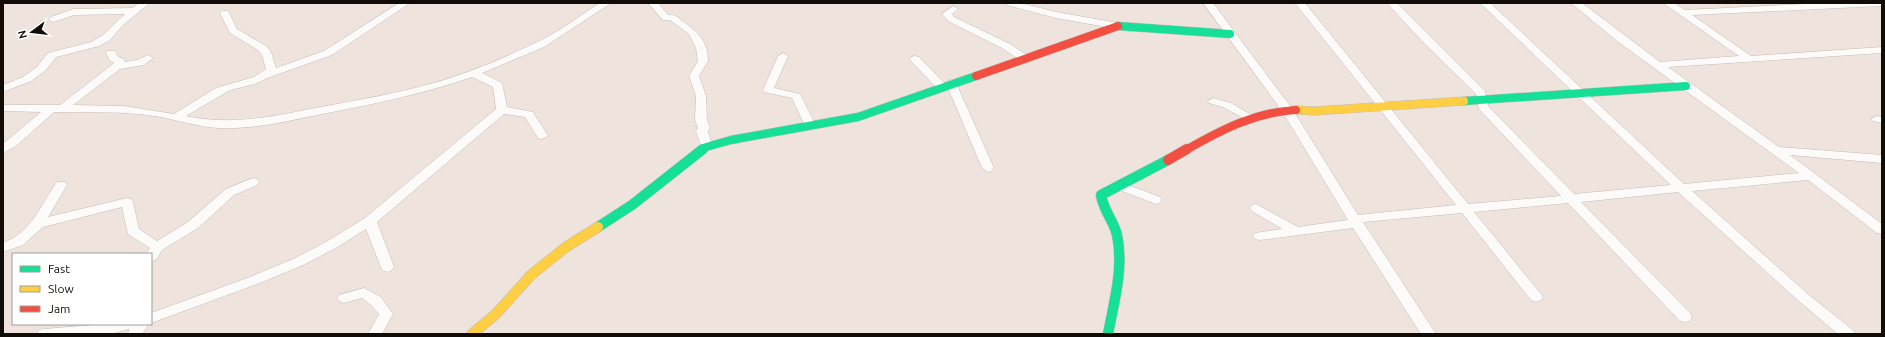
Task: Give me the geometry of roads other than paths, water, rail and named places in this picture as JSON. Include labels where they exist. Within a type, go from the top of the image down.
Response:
[{"type":"street","points":[[3,89],[27,79],[41,69],[52,55],[95,44],[106,38],[144,3]]},
{"type":"street","points":[[175,118],[224,89],[328,53],[405,3]]},
{"type":"street","points":[[3,108],[124,109],[206,124],[235,124],[274,120],[396,96],[435,86],[473,73],[540,45],[606,3]]},
{"type":"street","points":[[653,3],[666,18],[672,17],[682,27],[691,31],[704,58],[700,68],[694,76],[701,96],[701,120],[704,128],[702,131],[706,147]]},
{"type":"street","points":[[1010,3],[1056,15],[1118,26],[1230,34]]},
{"type":"street","points":[[1209,3],[1217,3]]},
{"type":"street","points":[[1209,3],[1230,34],[1287,110],[1355,221],[1429,334]]},
{"type":"street","points":[[1300,3],[1536,297]]},
{"type":"street","points":[[1392,3],[1481,93],[1483,107],[1573,199],[1685,318]]},
{"type":"street","points":[[1485,3],[1541,54],[1580,93],[1681,188],[1805,299],[1848,334]]},
{"type":"street","points":[[1576,3],[1621,39],[1776,150],[1882,230]]},
{"type":"street","points":[[1668,3],[1748,58]]},
{"type":"street","points":[[1683,13],[1881,3]]},
{"type":"street","points":[[953,9],[947,14],[951,19],[1006,46],[1024,58]]},
{"type":"street","points":[[54,19],[73,12],[135,11]]},
{"type":"street","points":[[225,13],[233,31],[262,48],[267,54],[271,69],[268,74]]},
{"type":"street","points":[[472,334],[496,314],[531,275],[566,247],[632,205],[706,147],[731,140],[858,117],[1118,26]]},
{"type":"street","points":[[1658,65],[1882,50]]},
{"type":"street","points":[[3,149],[12,144],[58,108],[117,66],[120,61],[114,59],[111,53]]},
{"type":"street","points":[[783,56],[768,90],[796,96],[810,126]]},
{"type":"street","points":[[117,66],[135,64],[148,58]]},
{"type":"street","points":[[915,58],[946,85],[988,168]]},
{"type":"street","points":[[473,73],[498,85],[502,110]]},
{"type":"street","points":[[1108,334],[1119,272],[1120,250],[1117,232],[1100,202],[1101,194],[1249,117],[1287,110],[1315,111],[1686,86]]},
{"type":"street","points":[[1213,101],[1224,102],[1236,111],[1249,117]]},
{"type":"street","points":[[152,318],[255,280],[298,262],[331,245],[370,221],[502,110],[529,114],[542,136]]},
{"type":"street","points":[[1776,150],[1882,160]]},
{"type":"street","points":[[1260,236],[1355,221],[1466,208],[1811,176]]},
{"type":"street","points":[[38,224],[101,207],[127,202],[133,231],[154,252],[194,225],[230,192],[253,182]]},
{"type":"street","points":[[3,248],[18,242],[38,224],[61,185]]},
{"type":"street","points":[[1118,185],[1156,200]]},
{"type":"street","points":[[1256,208],[1296,230]]},
{"type":"street","points":[[370,221],[387,267]]},
{"type":"street","points":[[344,298],[364,293],[376,301],[386,314],[375,334]]},
{"type":"street","points":[[44,334],[103,330],[125,325]]},
{"type":"street","points":[[135,334],[137,328],[141,325]]}]
